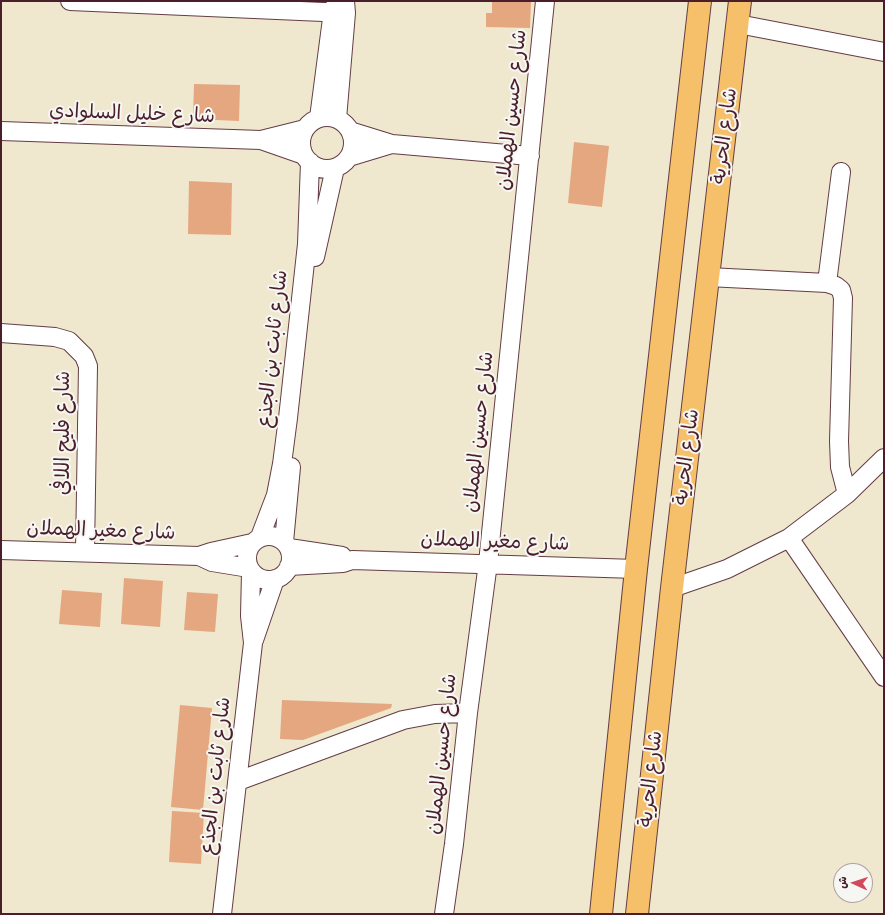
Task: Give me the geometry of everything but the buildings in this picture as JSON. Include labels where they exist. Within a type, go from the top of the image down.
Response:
[{"type":"highway","name":"شارع الحرية","points":[[601,914],[636,569],[700,1]]},
{"type":"highway","name":"شارع الحرية","points":[[637,914],[672,588],[740,1]]},
{"type":"street","points":[[70,1],[340,6]]},
{"type":"street","name":"شارع حسين الهملان","points":[[444,914],[454,844],[468,713],[488,563],[545,1]]},
{"type":"street","points":[[340,6],[343,125],[352,139],[352,148],[349,157],[343,164],[335,168],[326,169],[318,167],[307,159],[302,147],[302,138],[312,124],[340,6]]},
{"type":"street","points":[[738,24],[884,52]]},
{"type":"street","points":[[312,124],[328,117],[343,125],[392,144],[530,156]]},
{"type":"street","name":"شارع خليل السلوادي","points":[[1,131],[261,140],[312,124]]},
{"type":"street","name":"شارع خليل السلوادي","points":[[261,140],[307,159]]},
{"type":"street","points":[[349,157],[392,144]]},
{"type":"street","name":"شارع ثابت بن الجذع","points":[[256,540],[276,495],[285,441],[307,244],[307,159]]},
{"type":"street","name":"شارع ثابت بن الجذع","points":[[287,545],[310,286],[317,245],[335,168]]},
{"type":"street","points":[[827,283],[841,172]]},
{"type":"street","points":[[708,277],[827,283],[836,286],[841,290],[843,298],[839,441],[840,467],[847,494]]},
{"type":"street","name":"شارع فليح اللافي","points":[[1,332],[55,337],[69,341],[84,356],[88,366],[85,552]]},
{"type":"street","points":[[672,588],[727,570],[789,538],[847,494],[884,458]]},
{"type":"street","points":[[276,537],[287,545],[291,556],[289,566],[284,574],[275,580],[260,578],[250,570],[247,558],[256,540],[276,537]]},
{"type":"street","points":[[789,538],[884,677]]},
{"type":"street","name":"شارع مغير الهملان","points":[[1,550],[199,556],[256,540]]},
{"type":"street","name":"شارع مغير الهملان","points":[[287,545],[344,556],[352,560]]},
{"type":"street","name":"شارع مغير الهملان","points":[[199,556],[212,562],[250,570]]},
{"type":"street","name":"شارع مغير الهملان","points":[[289,566],[343,563],[352,560],[488,563],[636,569]]},
{"type":"street","name":"شارع ثابت بن الجذع","points":[[222,914],[238,781],[252,643],[250,616],[250,570]]},
{"type":"street","name":"شارع ثابت بن الجذع","points":[[252,643],[275,580]]},
{"type":"street","points":[[238,781],[402,720],[435,714],[468,713]]}]
